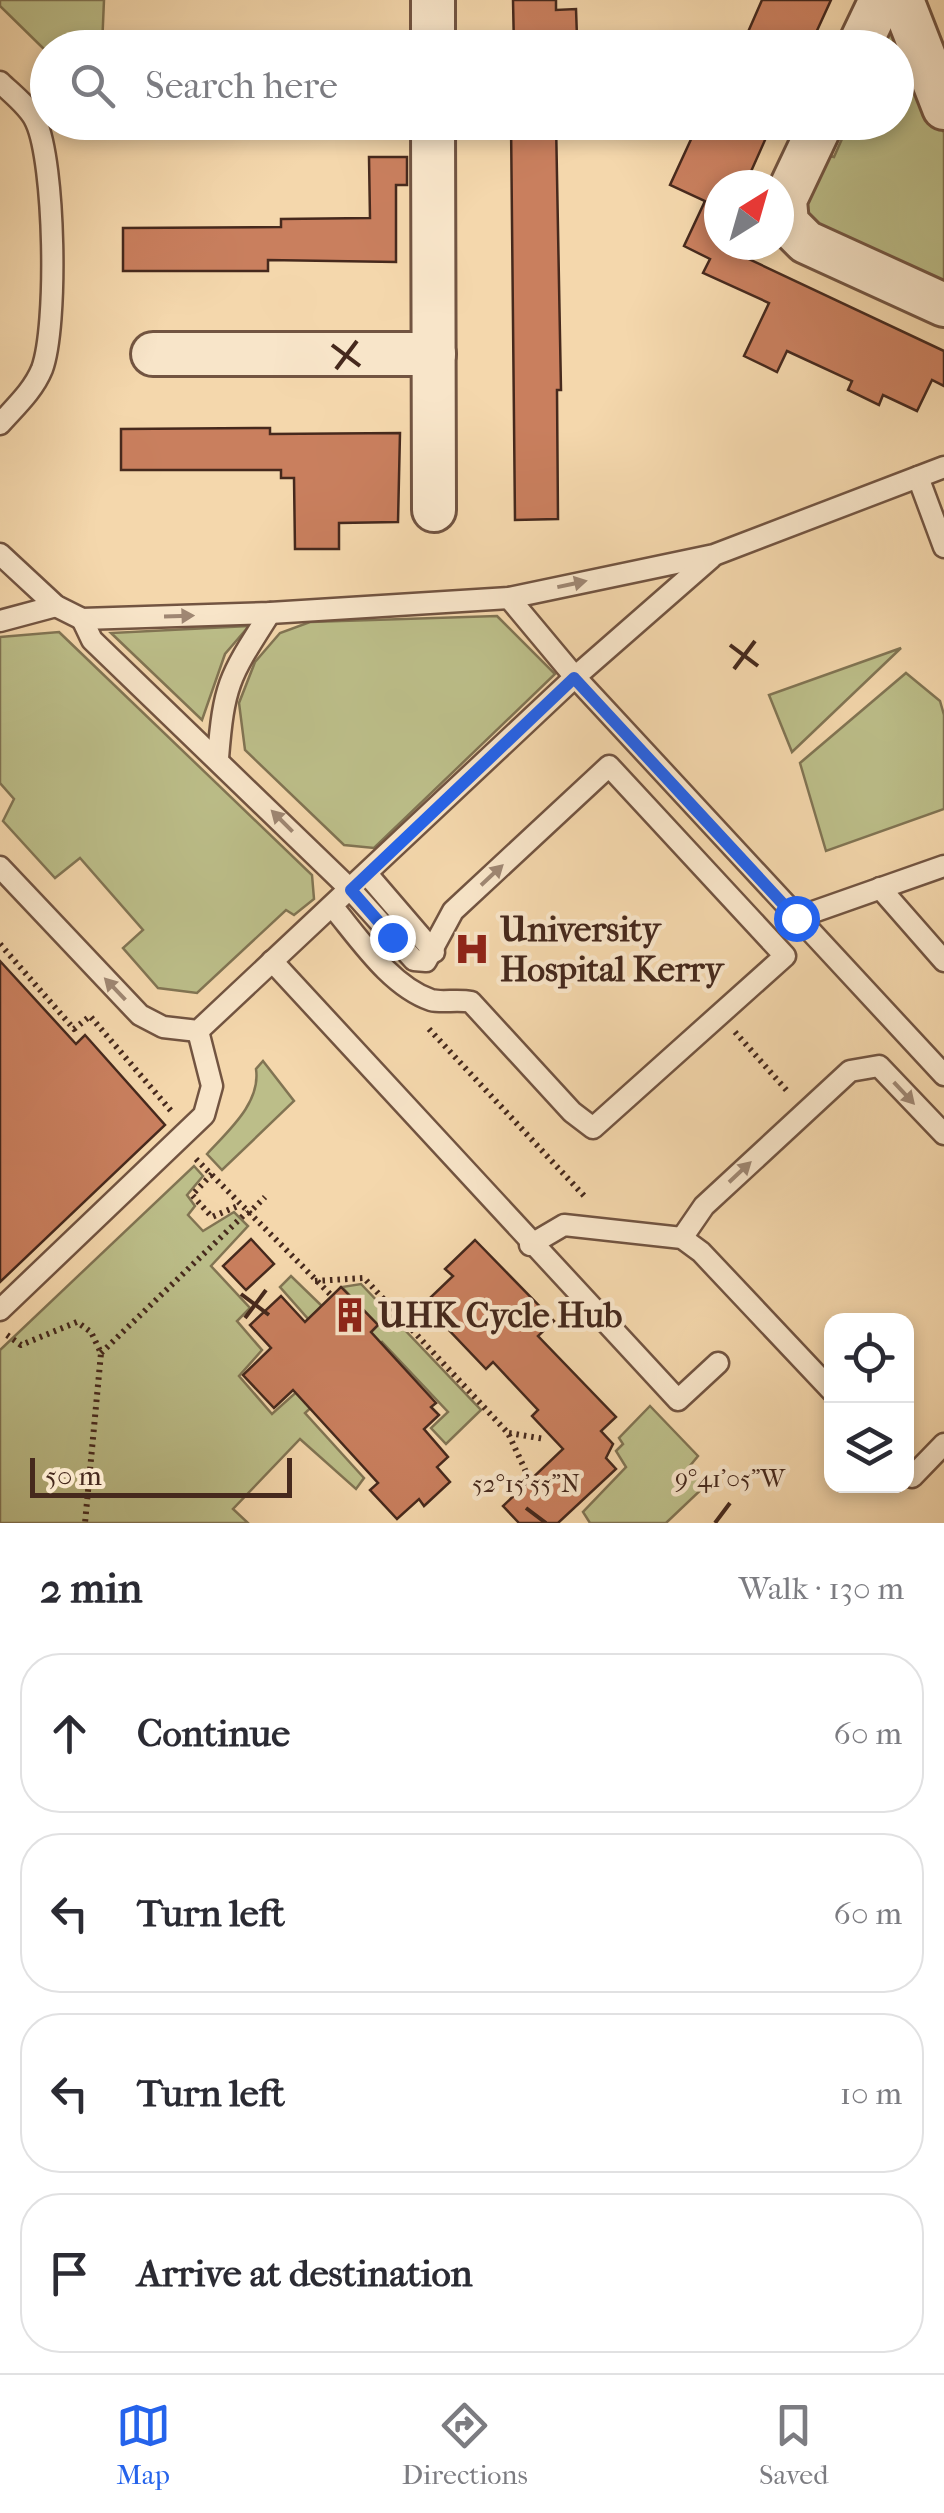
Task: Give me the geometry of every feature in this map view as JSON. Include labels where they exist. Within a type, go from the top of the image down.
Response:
[{"type":"street","points":[[433,0],[433,30]]},
{"type":"street","points":[[867,30],[881,0]]},
{"type":"street","points":[[902,0],[914,30]]},
{"type":"street","points":[[914,31],[944,108]]},
{"type":"street","points":[[434,140],[434,510]]},
{"type":"street","points":[[813,140],[785,200],[787,223],[806,242],[944,306]]},
{"type":"street","points":[[154,354],[434,354]]},
{"type":"lane","points":[[0,82],[30,114]]},
{"type":"lane","points":[[0,424],[32,388],[43,366],[50,254],[48,160],[42,140]]},
{"type":"lane","points":[[0,554],[56,606],[82,619],[270,613],[509,598],[714,555],[944,468]]},
{"type":"lane","points":[[918,477],[944,548]]},
{"type":"lane","points":[[198,1032],[574,678],[714,555]]},
{"type":"lane","points":[[509,598],[574,678],[944,1074]]},
{"type":"lane","points":[[0,621],[56,606]]},
{"type":"lane","points":[[218,758],[222,698],[234,666],[270,613]]},
{"type":"lane","points":[[82,619],[92,640],[351,890],[414,960],[426,961],[453,911],[610,766],[785,956],[593,1128],[572,1112],[470,1002],[455,998],[434,1001],[403,983],[332,906]]},
{"type":"lane","points":[[796,918],[944,866]]},
{"type":"lane","points":[[0,867],[140,1015],[163,1028],[198,1032]]},
{"type":"lane","points":[[367,874],[434,952]]},
{"type":"lane","points":[[880,888],[944,961]]},
{"type":"lane","points":[[272,961],[530,1246],[678,1400],[718,1362]]},
{"type":"lane","points":[[0,1310],[204,1115],[212,1086],[198,1032]]},
{"type":"lane","points":[[682,1238],[704,1206],[850,1071],[879,1066],[944,1134]]},
{"type":"lane","points":[[530,1246],[564,1225],[682,1238],[700,1252],[824,1383]]},
{"type":"lane","points":[[914,1475],[944,1444]]},
{"type":"path","points":[[0,944],[74,1028],[90,1016],[177,1118]]},
{"type":"path","points":[[416,1015],[597,1211]]},
{"type":"path","points":[[720,1016],[805,1111]]},
{"type":"path","points":[[190,1153],[332,1296]]},
{"type":"path","points":[[212,1174],[192,1195],[212,1217],[240,1205]]},
{"type":"path","points":[[101,1353],[265,1197]]},
{"type":"path","points":[[316,1281],[364,1278],[508,1433],[528,1476]]},
{"type":"path","points":[[1,1330],[21,1345],[77,1322],[90,1332],[101,1353],[85,1523]]},
{"type":"path","points":[[508,1433],[544,1439]]},
{"type":"green space","points":[[0,0],[104,0],[103,30],[30,30],[30,35],[0,6]]},
{"type":"green space","points":[[914,59],[944,133],[944,285],[830,242],[804,213],[820,154],[834,157],[842,140],[914,140]]},
{"type":"green space","points":[[497,616],[555,674],[374,848],[344,845],[245,750],[239,703],[255,662],[280,633],[310,622]]},
{"type":"green space","points":[[249,626],[225,654],[202,720],[111,633]]},
{"type":"green space","points":[[59,632],[312,875],[314,899],[294,915],[286,910],[197,993],[158,988],[123,948],[143,930],[80,858],[55,878],[3,821],[14,799],[0,783],[0,637]]},
{"type":"green space","points":[[901,648],[792,752],[769,695]]},
{"type":"green space","points":[[906,673],[940,701],[944,715],[944,809],[826,851],[800,763]]},
{"type":"green space","points":[[263,1061],[294,1101],[222,1170],[207,1154],[248,1105],[256,1069]]},
{"type":"green space","points":[[194,1166],[203,1176],[187,1195],[195,1206],[188,1215],[203,1231],[234,1212],[248,1226],[211,1266],[250,1308],[237,1321],[262,1350],[239,1376],[272,1414],[339,1354],[280,1287],[291,1276],[360,1343],[378,1325],[342,1287],[361,1284],[481,1410],[446,1444],[431,1428],[448,1412],[382,1342],[305,1413],[364,1478],[356,1489],[300,1439],[233,1509],[248,1523],[0,1523],[0,1350]]},
{"type":"green space","points":[[650,1406],[698,1456],[689,1467],[705,1486],[666,1523],[590,1523],[583,1512],[626,1467],[616,1451],[623,1444],[619,1438]]},
{"type":"building","points":[[513,0],[556,0],[556,10],[576,9],[577,30],[514,30]]},
{"type":"building","points":[[762,0],[831,0],[817,30],[749,30]]},
{"type":"building","points":[[511,140],[556,140],[561,390],[557,390],[558,519],[515,520]]},
{"type":"building","points":[[691,140],[765,140],[752,170],[704,170],[704,201],[670,185]]},
{"type":"building","points":[[369,157],[407,157],[407,185],[396,185],[396,262],[268,260],[268,271],[123,271],[123,228],[281,227],[281,219],[370,218]]},
{"type":"building","points":[[704,203],[704,256],[684,246]]},
{"type":"building","points":[[710,260],[751,260],[944,351],[944,386],[932,380],[917,411],[883,395],[879,405],[848,390],[852,381],[787,351],[777,372],[744,356],[769,303],[703,273]]},
{"type":"building","points":[[270,428],[270,434],[400,433],[398,522],[339,523],[339,549],[295,549],[294,478],[281,478],[281,470],[121,470],[121,429]]},
{"type":"building","points":[[0,961],[76,1044],[85,1035],[165,1125],[0,1282]]},
{"type":"building","points":[[251,1239],[274,1264],[246,1290],[223,1266]]},
{"type":"building","points":[[475,1240],[554,1321],[538,1336],[616,1417],[601,1431],[613,1444],[606,1458],[616,1469],[558,1523],[519,1523],[503,1506],[563,1449],[532,1416],[538,1410],[493,1362],[486,1369],[446,1327],[454,1320],[431,1297],[453,1276],[445,1269]]},
{"type":"building","points":[[341,1287],[378,1325],[371,1332],[436,1403],[431,1407],[439,1415],[424,1429],[448,1457],[437,1467],[450,1482],[424,1506],[419,1499],[397,1519],[370,1490],[378,1483],[293,1390],[274,1408],[243,1375],[271,1348],[250,1325],[281,1296],[305,1322]]},
{"type":"place","name":"University Hospital Kerry","points":[[472,949]]},
{"type":"place","name":"UHK Cycle Hub","points":[[350,1315]]},
{"type":"route","points":[[392,937],[351,890],[574,678],[796,918]]}]
